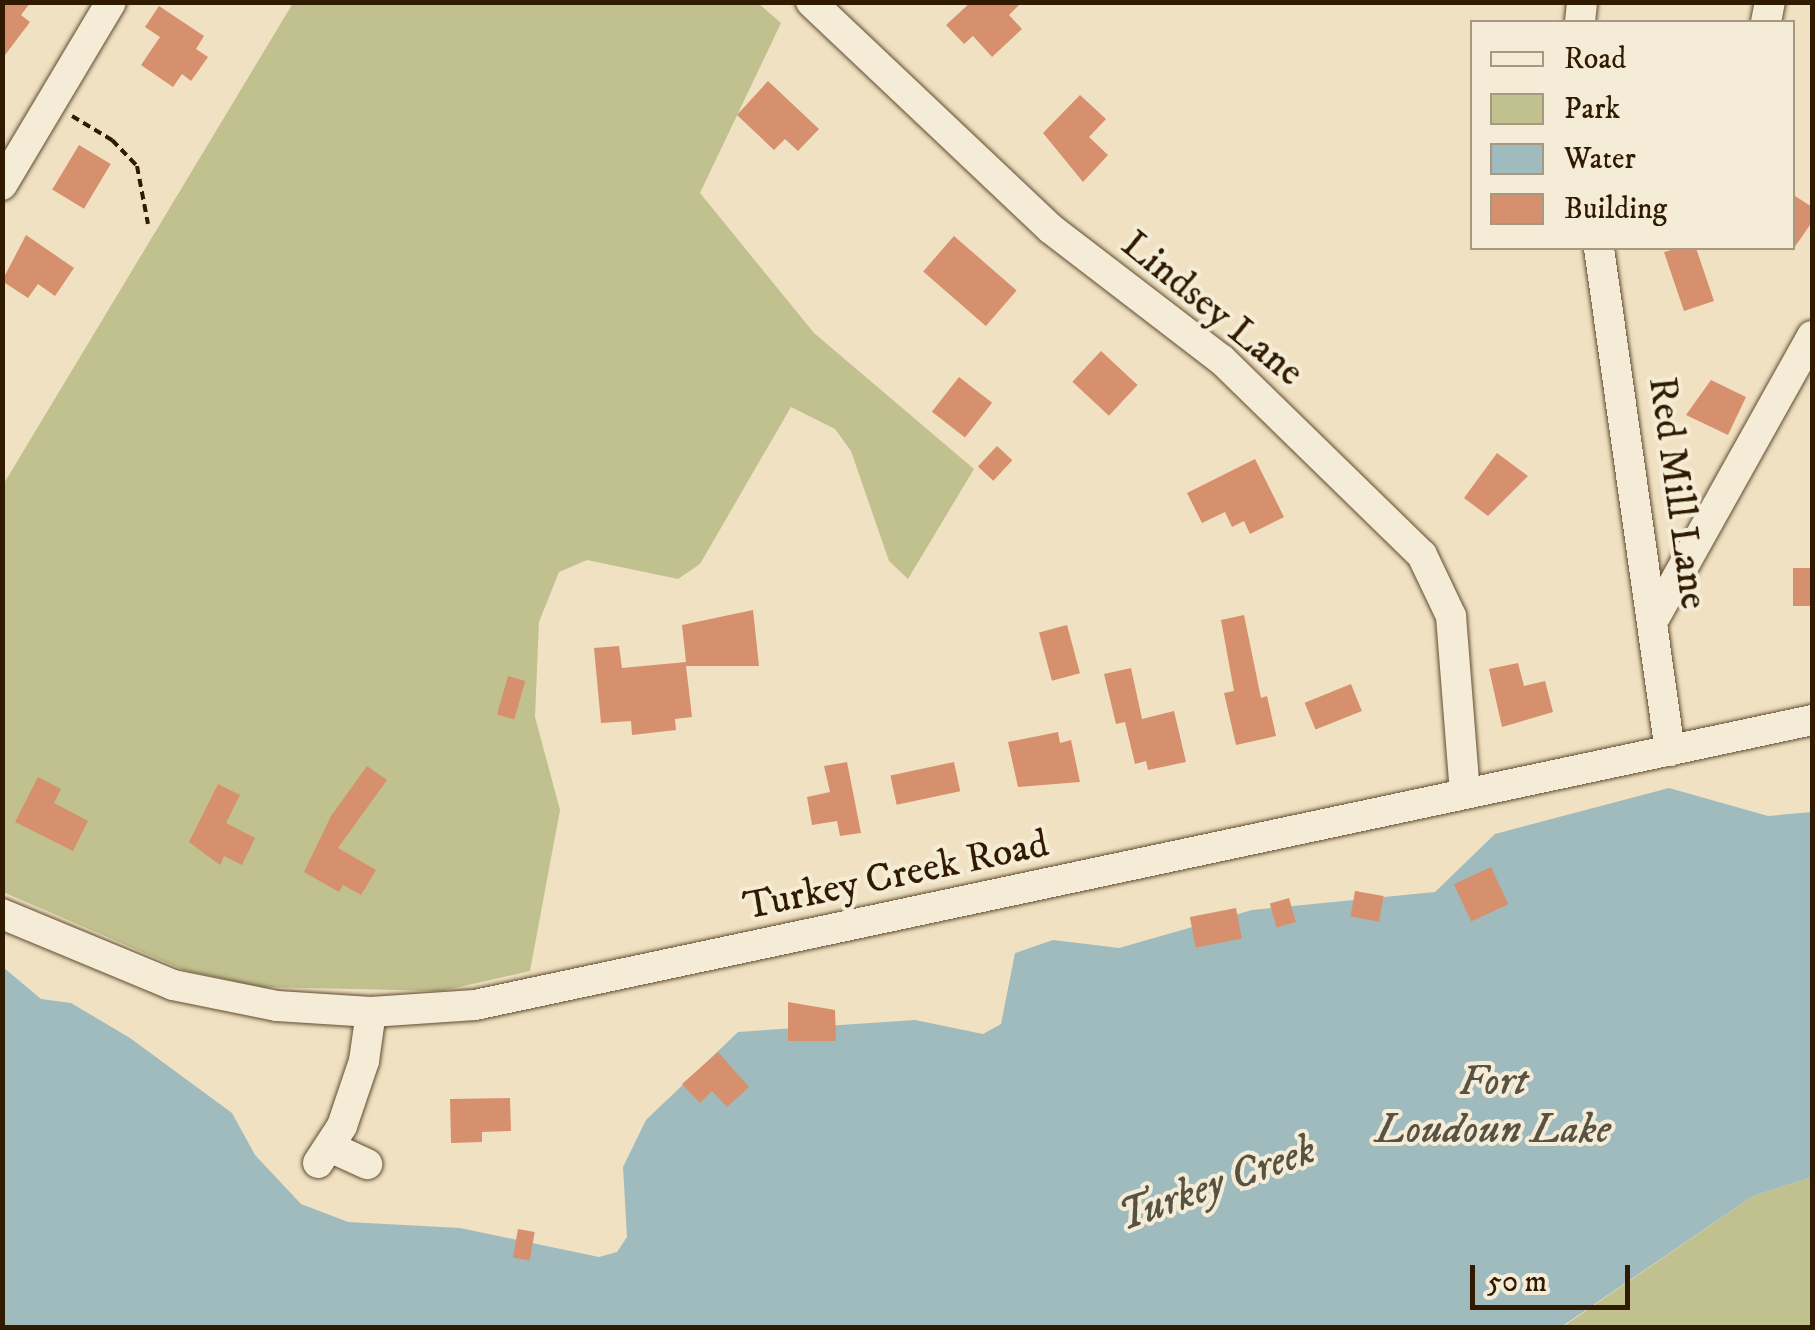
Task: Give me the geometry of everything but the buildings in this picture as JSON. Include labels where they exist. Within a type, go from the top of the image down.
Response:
[{"type":"street","points":[[2,185],[110,2]]},
{"type":"street","name":"Lindsey Lane","points":[[811,2],[1051,229],[1222,360],[1422,555],[1451,616],[1465,794]]},
{"type":"street","name":"Red Mill Lane","points":[[1600,250],[1656,618],[1670,751]]},
{"type":"street","points":[[1656,618],[1812,337]]},
{"type":"street","name":"Turkey Creek Road","points":[[2,914],[172,985],[278,1006],[371,1012],[494,1001],[1812,720]]},
{"type":"street","points":[[366,1164],[324,1155],[364,1061],[371,1012]]},
{"type":"path","points":[[51,103],[129,155],[137,166],[148,224]]},
{"type":"green space","points":[[293,3],[758,3],[781,23],[700,193],[814,333],[974,469],[908,579],[889,561],[851,451],[835,429],[791,407],[700,564],[678,579],[587,560],[559,572],[539,622],[535,717],[560,810],[530,971],[441,991],[262,987],[184,970],[3,892],[3,485]]},
{"type":"green space","points":[[1812,1177],[1812,1327],[1561,1328],[1753,1196]]},
{"type":"water","name":"Fort Loudoun Lake","points":[[1669,788],[1768,816],[1812,812],[1812,1177],[1753,1196],[1561,1327],[3,1328],[3,967],[41,999],[71,1003],[130,1038],[232,1113],[255,1155],[301,1204],[348,1222],[460,1228],[599,1257],[617,1252],[627,1237],[623,1167],[646,1120],[738,1032],[915,1020],[983,1034],[1001,1024],[1015,953],[1053,940],[1119,948],[1252,910],[1435,892],[1495,834]]},
{"type":"water label","name":"Turkey Creek","points":[[1217,1184]]}]
